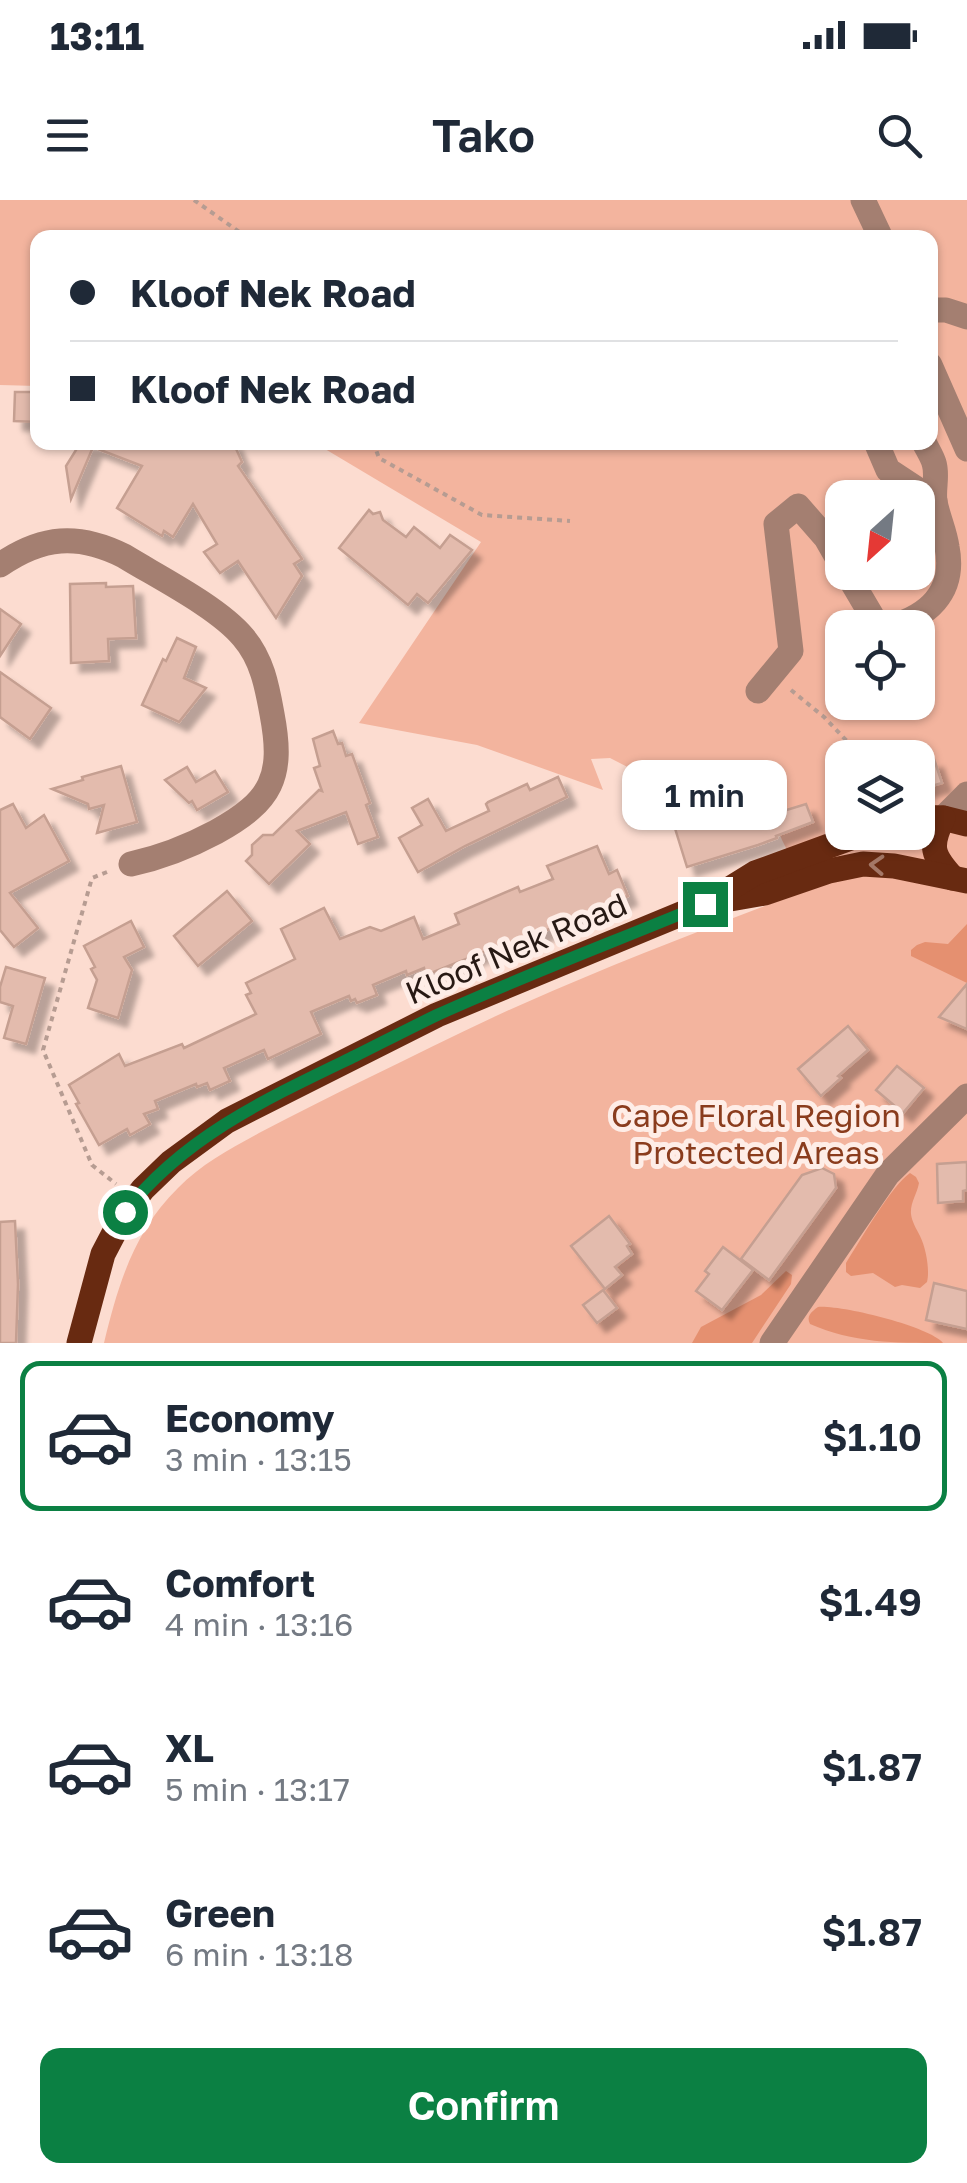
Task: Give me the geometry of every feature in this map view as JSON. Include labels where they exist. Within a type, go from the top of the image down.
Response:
[{"type":"main road","points":[[942,820],[934,837],[934,850],[940,864],[960,880]]},
{"type":"main road","name":"Kloof Nek Road","points":[[79,1343],[103,1254],[125,1212],[171,1162],[227,1121],[437,1015],[705,904],[756,873],[825,848]]},
{"type":"main road","name":"Kloof Nek Road","points":[[705,904],[765,893],[863,864],[894,866],[960,880]]},
{"type":"street","points":[[863,200],[877,230]]},
{"type":"street","points":[[938,310],[967,317]]},
{"type":"street","points":[[938,383],[967,449]]},
{"type":"street","points":[[880,452],[892,461],[911,450]]},
{"type":"street","points":[[925,450],[935,466],[935,480]]},
{"type":"street","points":[[880,452],[888,470],[903,480]]},
{"type":"street","points":[[925,610],[940,597],[950,572],[935,501]]},
{"type":"street","points":[[764,683],[791,651],[776,524],[798,506],[825,537]]},
{"type":"street","points":[[0,566],[47,542],[66,540],[106,547],[230,623],[254,652],[262,669],[278,753],[262,799],[237,820],[188,847],[131,864]]},
{"type":"street","points":[[942,820],[967,794]]},
{"type":"street","points":[[772,1343],[888,1174],[967,1096]]},
{"type":"path","points":[[194,200],[237,230]]},
{"type":"path","points":[[376,450],[379,458],[482,515],[570,521]]},
{"type":"path","points":[[764,683],[824,716],[846,740]]},
{"type":"path","points":[[131,864],[92,878],[43,1050],[92,1165],[135,1200]]},
{"type":"green space","name":"Cape Floral Region Protected Areas","points":[[0,200],[967,200],[967,1343],[104,1343],[122,1280],[150,1222],[178,1188],[216,1158],[313,1105],[505,1012],[807,890],[755,772],[688,798],[610,758],[591,759],[603,790],[477,745],[359,723],[481,542],[327,450],[938,450],[938,230],[30,230],[30,386],[0,385]]},
{"type":"shaded area","points":[[967,924],[967,983],[911,956],[911,950],[925,942],[948,944]]},
{"type":"shaded area","points":[[910,1173],[919,1183],[911,1214],[926,1253],[927,1282],[920,1288],[895,1287],[873,1273],[851,1276],[846,1272],[846,1263],[885,1201]]},
{"type":"shaded area","points":[[786,1271],[792,1275],[791,1284],[752,1343],[692,1343],[701,1327],[761,1295]]},
{"type":"shaded area","points":[[818,1307],[884,1318],[943,1343],[891,1342],[842,1335],[810,1324],[810,1314]]},
{"type":"building","points":[[15,392],[30,392],[30,422],[14,421]]},
{"type":"building","points":[[76,450],[92,450],[71,499],[66,466]]},
{"type":"building","points":[[101,450],[237,450],[242,462],[238,466],[302,559],[294,564],[302,576],[276,618],[238,561],[220,573],[204,552],[217,544],[193,504],[173,537],[164,531],[162,536],[117,508],[142,466]]},
{"type":"building","points":[[369,510],[373,514],[380,512],[383,520],[406,537],[414,527],[440,548],[450,535],[472,550],[428,603],[417,594],[408,605],[339,548]]},
{"type":"building","points":[[106,583],[106,587],[133,586],[136,638],[108,639],[109,661],[71,663],[70,584]]},
{"type":"building","points":[[0,609],[21,624],[0,656]]},
{"type":"building","points":[[177,638],[196,647],[184,678],[206,688],[179,722],[142,705]]},
{"type":"building","points":[[0,672],[51,708],[30,739],[0,717]]},
{"type":"building","points":[[333,731],[346,756],[352,754],[378,837],[358,844],[346,812],[297,831],[310,844],[269,884],[246,861],[252,855],[252,845],[263,835],[273,835],[322,791],[314,768],[320,766],[313,739]]},
{"type":"building","points":[[935,762],[942,783],[935,785]]},
{"type":"building","points":[[121,766],[137,822],[97,833],[104,805],[89,809],[88,804],[52,789],[83,780],[82,777]]},
{"type":"building","points":[[187,767],[196,782],[215,771],[228,792],[197,810],[192,801],[189,803],[165,780]]},
{"type":"building","points":[[558,777],[567,797],[418,872],[399,838],[422,825],[412,808],[428,799],[446,831],[489,811],[488,802],[527,784],[530,790]]},
{"type":"building","points":[[730,787],[741,824],[806,804],[813,822],[758,845],[687,867],[664,793],[687,800]]},
{"type":"building","points":[[13,804],[26,828],[44,815],[69,861],[10,893],[38,928],[14,947],[0,930],[0,810]]},
{"type":"building","points":[[597,846],[609,874],[617,870],[628,896],[426,975],[424,968],[407,975],[406,971],[373,985],[377,995],[357,1003],[349,996],[311,1012],[321,1034],[268,1059],[264,1050],[224,1068],[230,1081],[210,1090],[207,1083],[197,1087],[196,1084],[155,1101],[158,1109],[144,1114],[150,1124],[130,1135],[127,1129],[99,1145],[76,1104],[79,1103],[69,1085],[119,1054],[125,1066],[182,1044],[184,1048],[256,1014],[246,995],[251,993],[246,983],[295,959],[281,929],[324,908],[340,939],[370,927],[381,931],[414,917],[423,939],[459,924],[455,914],[518,887],[520,892],[553,879],[547,866]]},
{"type":"building","points":[[227,891],[252,921],[198,966],[174,936]]},
{"type":"building","points":[[131,921],[144,947],[124,957],[132,970],[118,1018],[88,1008],[97,980],[84,946]]},
{"type":"building","points":[[6,967],[45,978],[26,1044],[4,1038],[13,1006],[0,1002]]},
{"type":"building","points":[[967,984],[967,1029],[939,1017]]},
{"type":"building","points":[[848,1026],[868,1050],[821,1096],[798,1069]]},
{"type":"building","points":[[897,1066],[924,1088],[903,1113],[876,1090]]},
{"type":"building","points":[[967,1162],[963,1201],[938,1203],[937,1164]]},
{"type":"building","points":[[822,1168],[834,1174],[836,1188],[769,1280],[741,1259],[802,1175]]},
{"type":"building","points":[[609,1216],[630,1244],[627,1246],[632,1254],[615,1267],[622,1275],[605,1289],[571,1246]]},
{"type":"building","points":[[15,1221],[16,1343],[0,1343],[0,1222]]},
{"type":"building","points":[[723,1247],[753,1270],[722,1310],[696,1291]]},
{"type":"building","points":[[934,1283],[967,1291],[967,1329],[926,1320]]},
{"type":"building","points":[[603,1290],[617,1308],[597,1323],[583,1305]]},
{"type":"route","points":[[125,1212],[171,1162],[227,1121],[276,1094],[437,1015],[705,904]]}]
